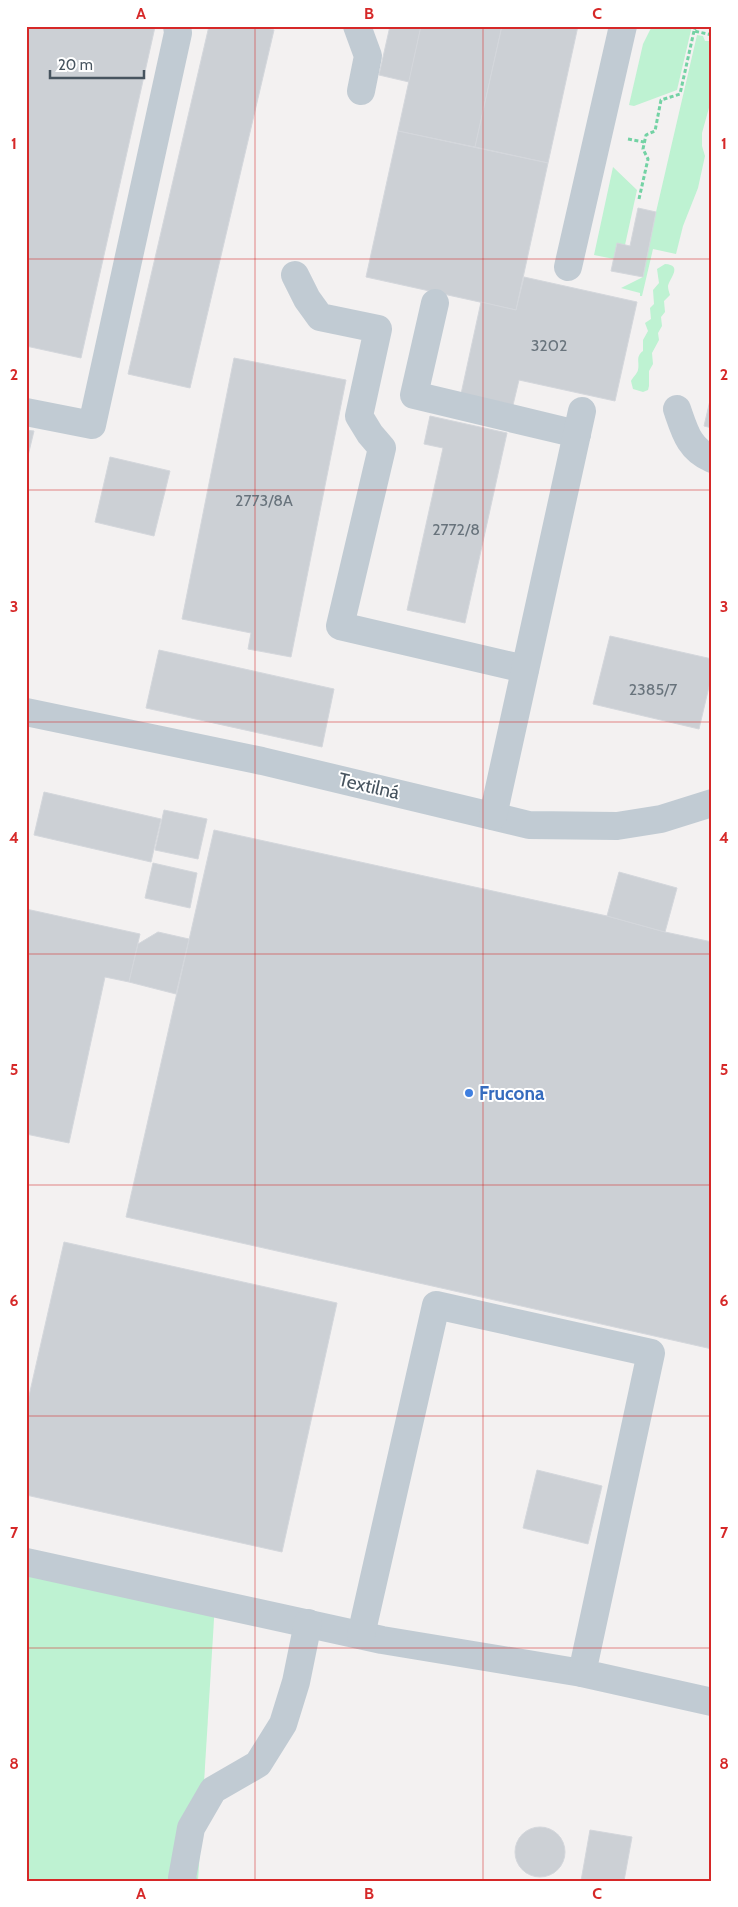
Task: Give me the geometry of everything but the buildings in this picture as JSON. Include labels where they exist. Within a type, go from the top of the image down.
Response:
[{"type":"lane","points":[[26,412],[92,425],[178,33],[177,26]]},
{"type":"lane","points":[[357,26],[368,56],[361,90]]},
{"type":"lane","points":[[568,267],[622,26]]},
{"type":"lane","points":[[295,275],[306,300],[320,317],[378,329],[360,416],[370,434],[382,448],[340,626],[525,669]]},
{"type":"lane","points":[[434,303],[414,395],[580,422],[493,816]]},
{"type":"lane","points":[[677,409],[686,437],[700,454],[712,459]]},
{"type":"lane","name":"Textilná","points":[[26,712],[262,761],[530,825],[617,826],[661,819],[712,803]]},
{"type":"lane","points":[[361,1635],[436,1305],[651,1354],[582,1672]]},
{"type":"lane","points":[[26,1562],[382,1640],[582,1672],[712,1702]]},
{"type":"lane","points":[[183,1881],[190,1828],[213,1790],[258,1764],[283,1724],[298,1672],[308,1623]]},
{"type":"path","points":[[639,199],[648,159],[643,149],[646,135],[655,131],[661,100],[680,94],[696,26]]},
{"type":"path","points":[[694,31],[712,35]]},
{"type":"green space","points":[[652,26],[692,26],[677,90],[634,106],[629,105],[643,44]]},
{"type":"green space","points":[[697,35],[703,36],[705,41],[712,41],[712,97],[702,133],[702,146],[705,156],[698,188],[683,226],[676,254],[653,249],[642,296],[640,296],[640,293],[621,288],[643,277]]},
{"type":"green space","points":[[613,167],[637,190],[625,245],[617,244],[614,259],[594,255]]},
{"type":"green space","points":[[665,264],[673,267],[674,272],[668,286],[670,295],[664,301],[665,312],[661,317],[662,326],[658,333],[659,340],[652,353],[653,364],[649,371],[648,390],[643,392],[633,389],[631,381],[637,373],[638,358],[643,351],[643,340],[648,331],[645,323],[651,319],[650,308],[654,304],[653,290],[659,283],[657,269]]},
{"type":"green space","points":[[26,1562],[215,1603],[198,1881],[26,1881]]},
{"type":"place","name":"Frucona","points":[[469,1093]]}]
